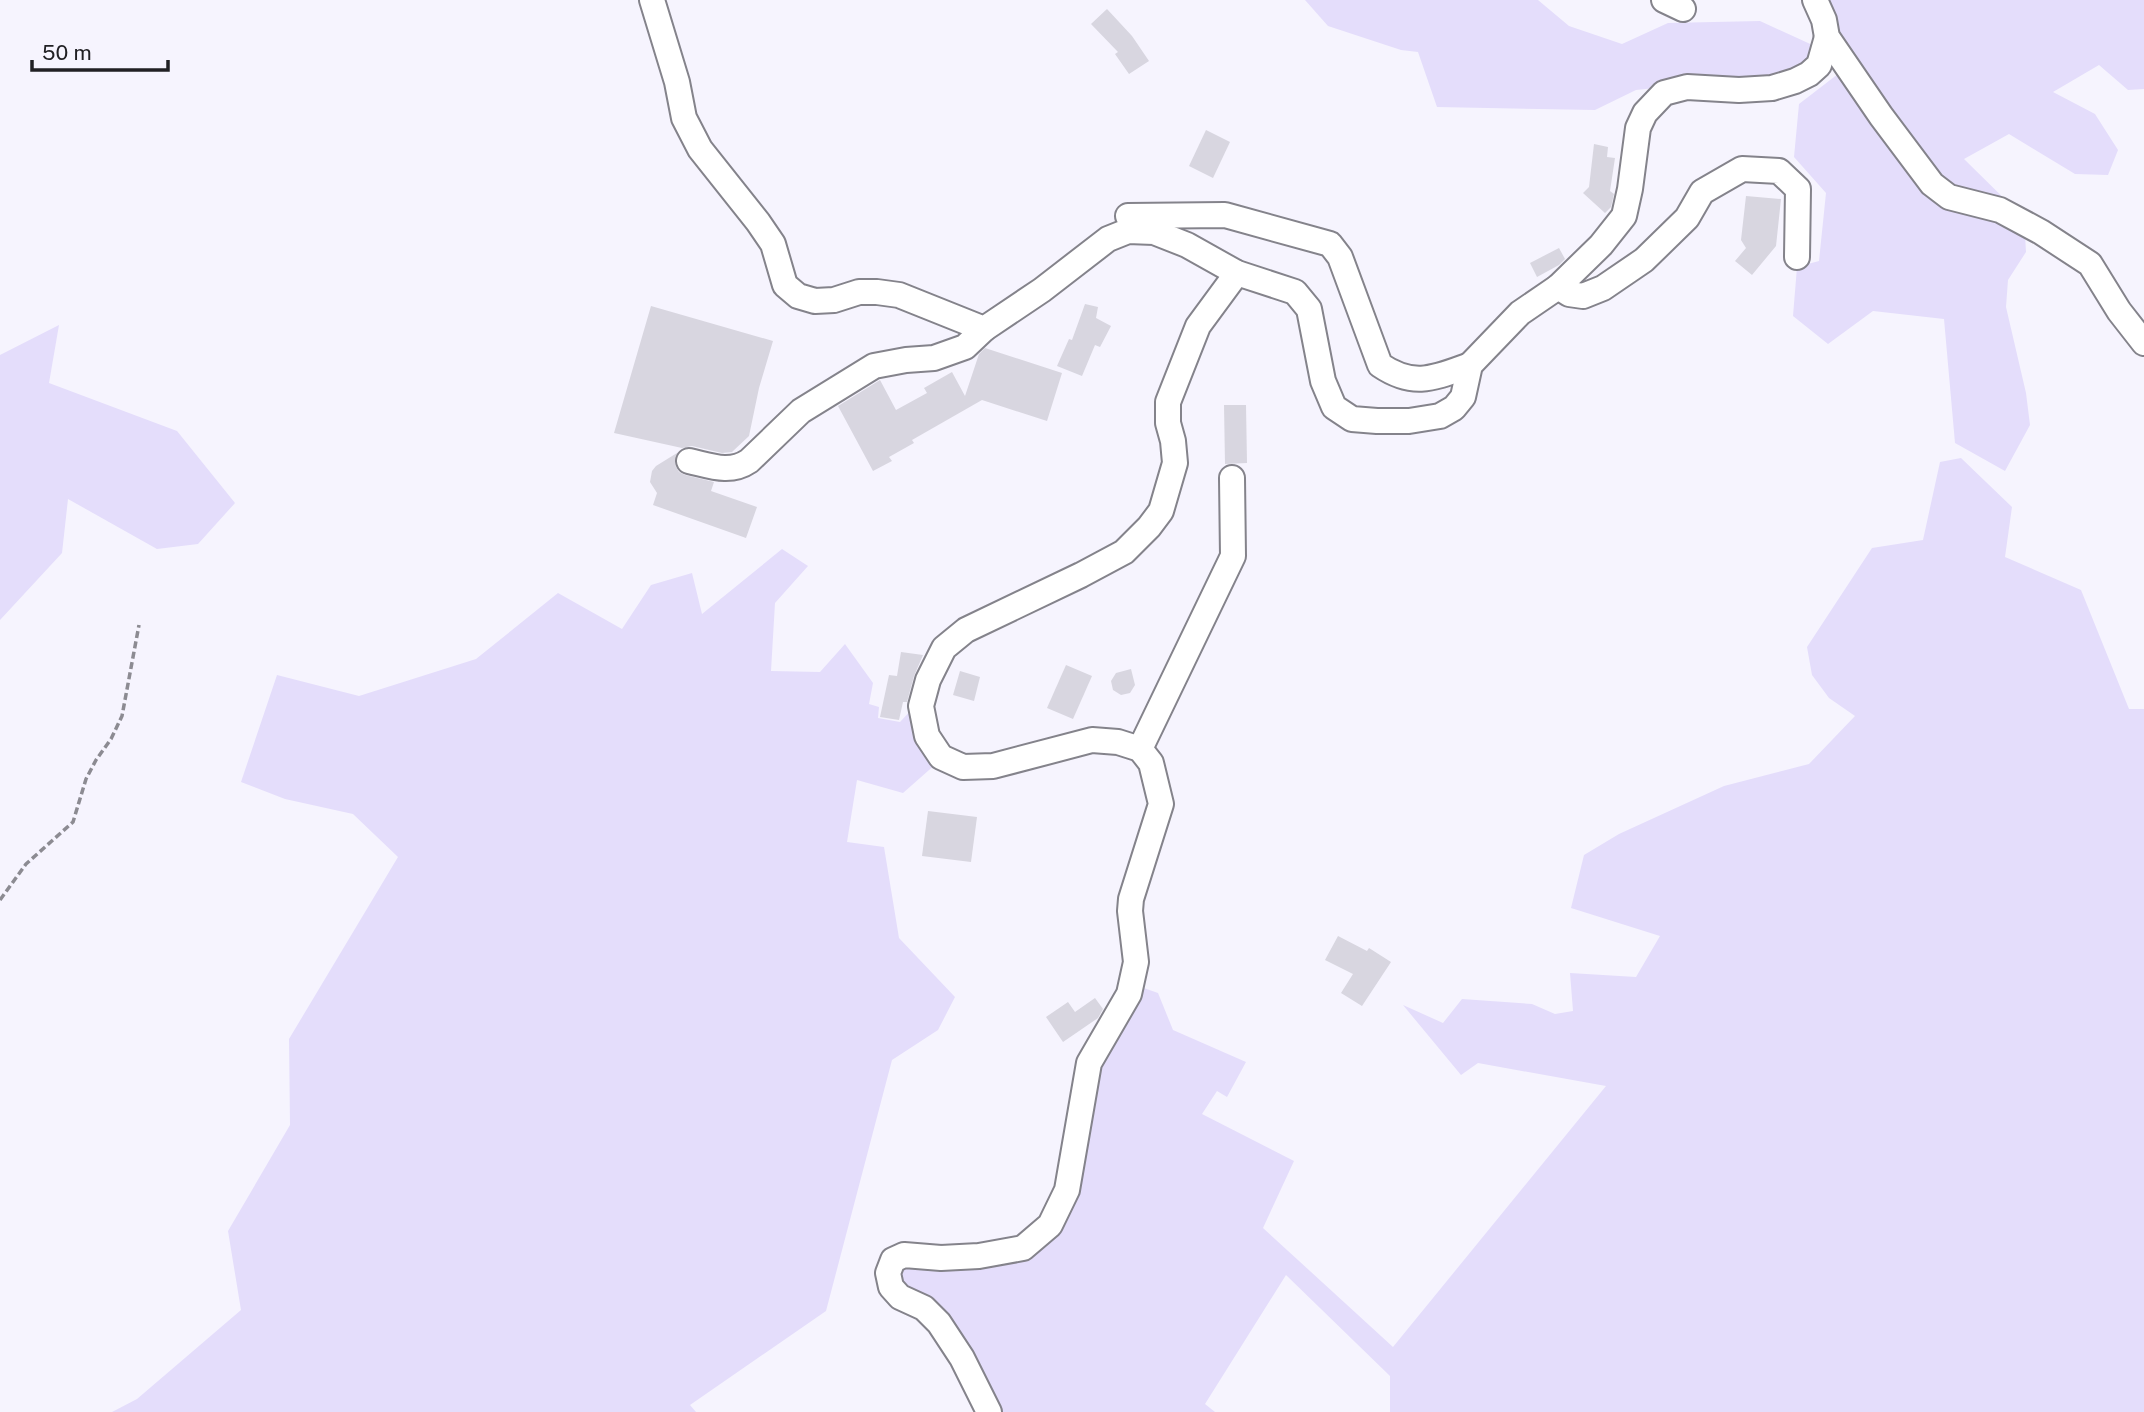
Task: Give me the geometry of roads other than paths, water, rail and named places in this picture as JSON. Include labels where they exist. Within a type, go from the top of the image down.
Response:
[{"type":"street","points":[[652,0],[677,82],[684,118],[700,149],[773,244],[785,285],[799,296],[815,301],[834,300],[859,292],[899,295],[984,329]]},
{"type":"street","points":[[1082,258],[1106,223],[1122,216],[1225,215],[1330,244],[1340,257],[1380,365],[1395,374],[1412,379],[1432,379],[1470,365],[1520,313],[1558,287],[1601,245],[1624,216],[1638,128],[1645,113],[1664,93],[1686,87],[1772,89],[1809,74],[1823,52],[1824,20],[1815,0]]},
{"type":"street","points":[[1823,52],[1881,116],[1932,184],[1949,197],[2000,210],[2041,232],[2090,264],[2119,312],[2144,343]]},
{"type":"street","points":[[1558,287],[1569,294],[1583,296],[1604,288],[1644,260],[1679,227],[1702,192],[1742,169],[1779,171],[1798,189],[1797,257]]},
{"type":"street","points":[[689,461],[728,470],[740,467],[801,411],[874,366],[934,358],[965,346],[984,329],[1042,290],[1108,239],[1128,231],[1154,232],[1187,244],[1237,273],[1295,292],[1308,309],[1323,381],[1334,407],[1352,419],[1409,421],[1440,416],[1454,408],[1462,397],[1470,365]]},
{"type":"street","points":[[989,1412],[962,1358],[939,1323],[923,1308],[901,1297],[891,1287],[888,1273],[893,1260],[904,1255],[966,1257],[1023,1248],[1050,1225],[1067,1190],[1089,1063],[1129,994],[1136,962],[1131,899],[1161,804],[1151,763],[1140,749],[1118,742],[1092,740],[993,766],[963,767],[941,757],[927,736],[921,706],[928,680],[944,648],[967,630],[1124,552],[1161,511],[1175,463],[1168,423],[1168,402],[1198,326],[1237,273]]},
{"type":"street","points":[[1140,749],[1233,556],[1232,478]]}]
